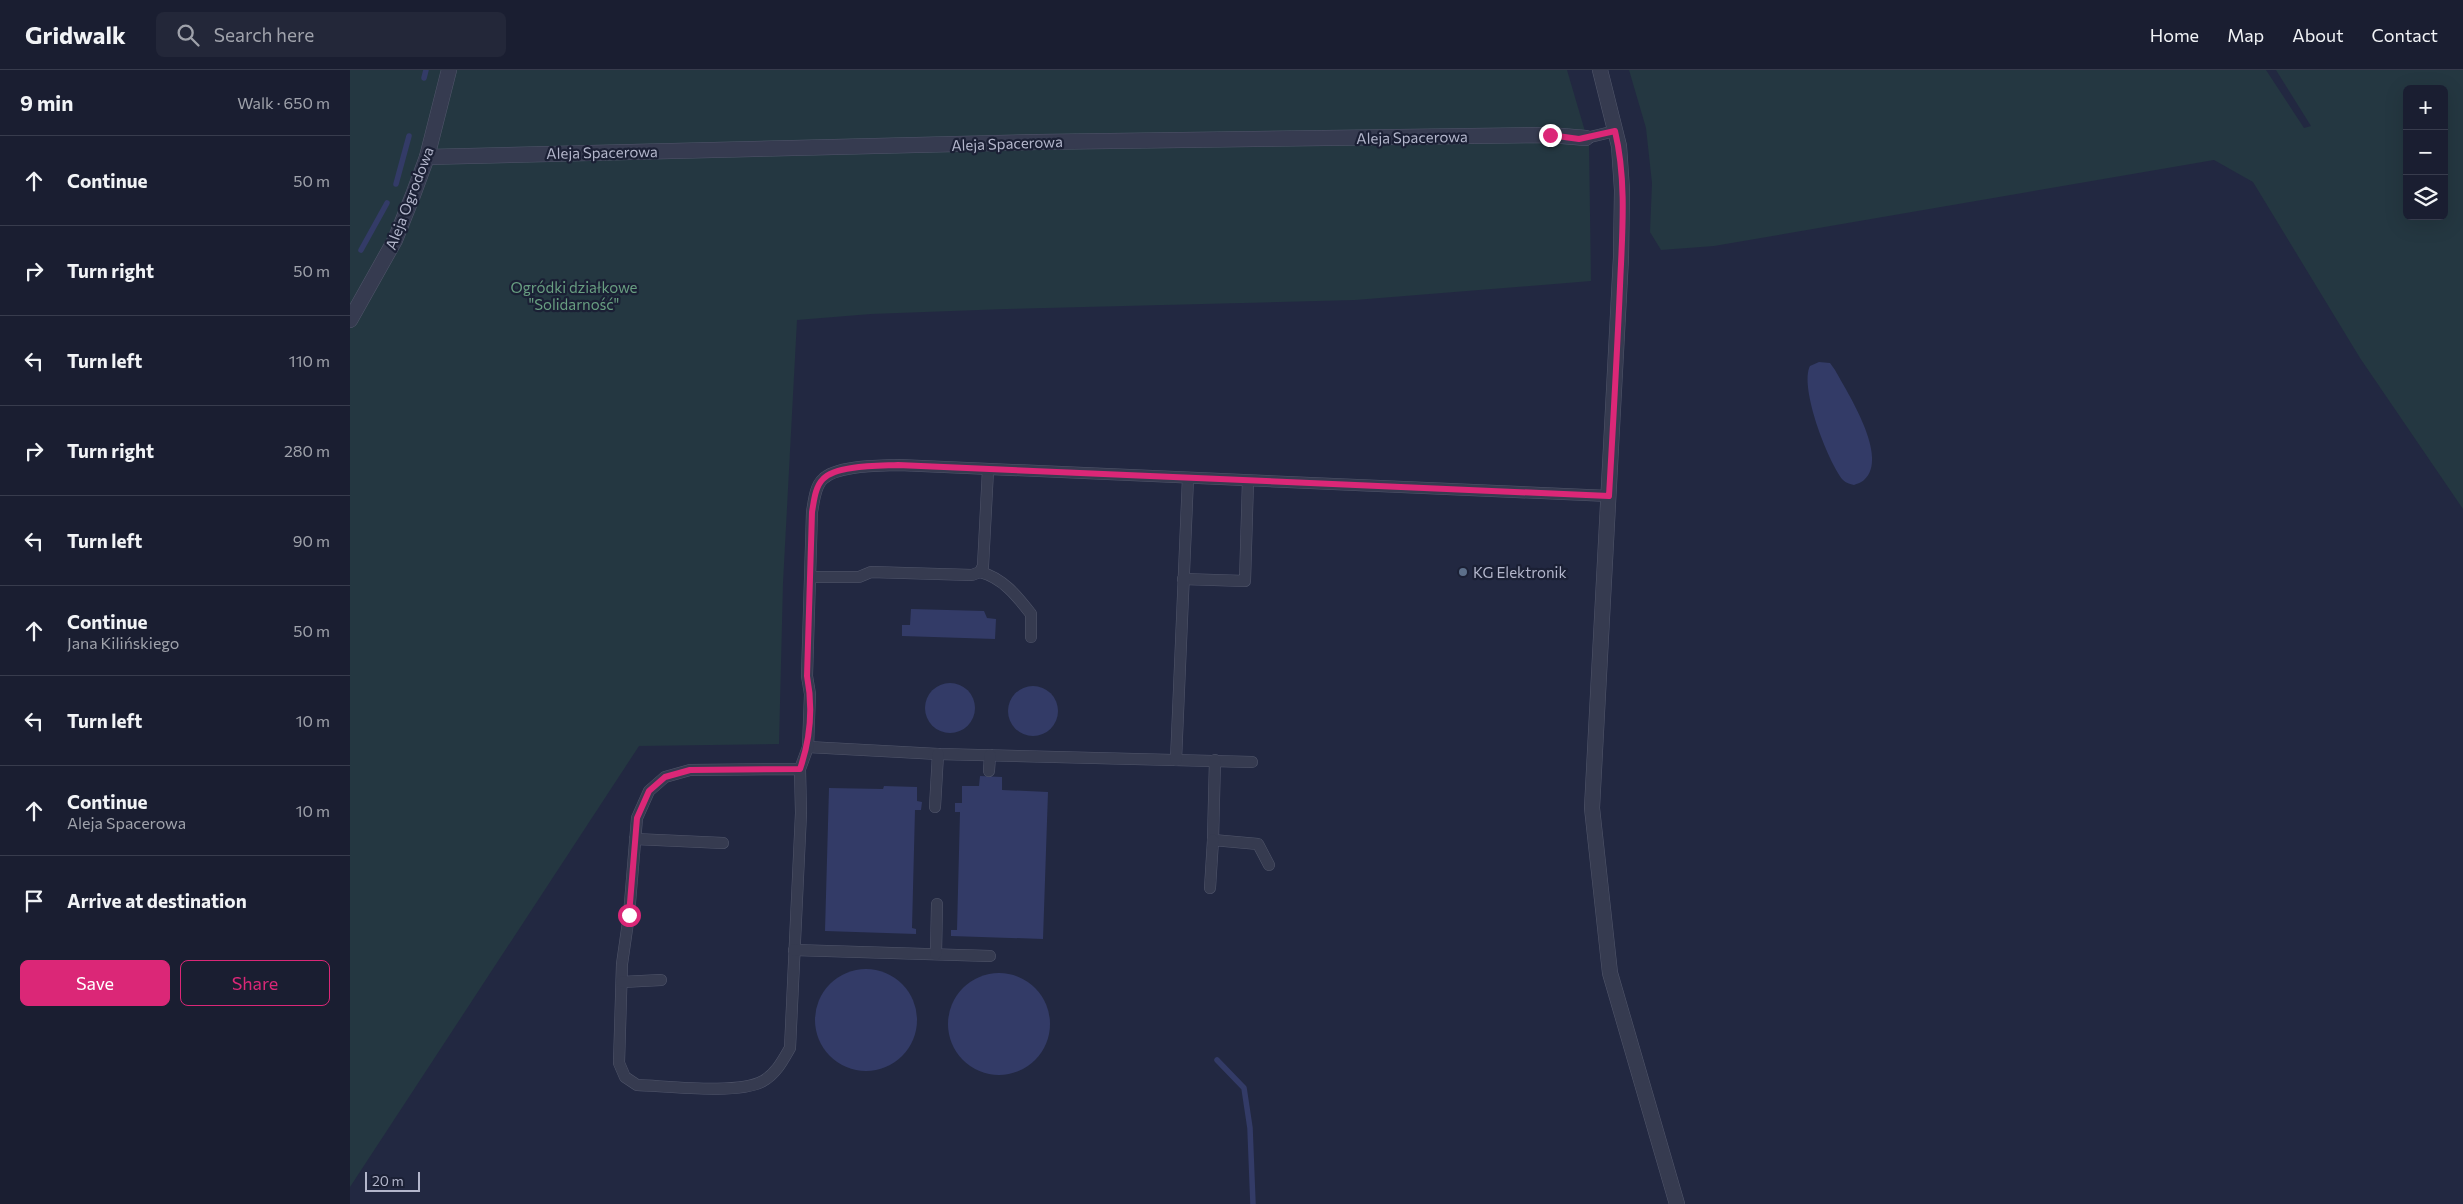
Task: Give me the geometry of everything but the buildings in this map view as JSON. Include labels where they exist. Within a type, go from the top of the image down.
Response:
[{"type":"street","name":"Aleja Ogrodowa","points":[[350,320],[395,240],[427,157],[449,70]]},
{"type":"street","points":[[1600,70],[1619,146],[1622,190],[1621,256],[1592,808],[1610,973],[1676,1204]]},
{"type":"street","name":"Aleja Spacerowa","points":[[427,157],[1038,142],[1550,135],[1586,138]]},
{"type":"lane","points":[[1586,138],[1615,131]]},
{"type":"lane","points":[[800,769],[690,770],[665,777],[649,791],[637,818],[622,982],[620,1064],[625,1077],[637,1085],[734,1088],[750,1086],[764,1080],[780,1066],[790,1048],[801,813],[800,769],[808,747],[810,694],[807,676],[812,577],[812,512],[816,492],[823,478],[848,468],[898,465],[1609,496]]},
{"type":"lane","points":[[980,572],[983,566],[988,470]]},
{"type":"lane","points":[[1176,760],[1188,478]]},
{"type":"lane","points":[[1183,579],[1244,581],[1248,481]]},
{"type":"lane","points":[[812,577],[859,577],[870,572],[972,575],[980,572],[992,576],[1016,594],[1032,614],[1031,637]]},
{"type":"lane","points":[[808,747],[938,754],[1252,762]]},
{"type":"lane","points":[[935,807],[938,754]]},
{"type":"lane","points":[[990,754],[990,771]]},
{"type":"lane","points":[[1210,888],[1216,760]]},
{"type":"lane","points":[[635,839],[723,842]]},
{"type":"lane","points":[[1213,840],[1258,844],[1269,866]]},
{"type":"lane","points":[[936,954],[937,904]]},
{"type":"lane","points":[[794,950],[990,956]]},
{"type":"lane","points":[[622,982],[661,980]]},
{"type":"green space","name":"Ogródki działkowe \"Solidarność\"","points":[[350,70],[1567,70],[1589,145],[1591,281],[1355,300],[1006,309],[871,314],[797,320],[783,583],[779,744],[639,746],[350,1187]]},
{"type":"green space","points":[[1629,70],[2266,70],[2304,128],[2311,126],[2276,70],[2463,70],[2463,509],[2360,358],[2253,182],[2214,160],[1714,246],[1661,250],[1650,232],[1652,183],[1646,128]]},
{"type":"water","points":[[1819,362],[1830,363],[1835,370],[1864,425],[1869,441],[1872,457],[1871,470],[1864,480],[1854,485],[1844,481],[1830,458],[1812,407],[1808,390],[1808,376],[1810,366]]},
{"type":"water","points":[[911,609],[984,611],[987,618],[996,619],[995,639],[902,636],[902,625],[910,625]]},
{"type":"water","points":[[945,683],[955,683],[968,690],[975,703],[975,713],[968,726],[955,733],[945,733],[936,729],[929,722],[925,713],[925,703],[929,694],[936,687]]},
{"type":"water","points":[[1028,686],[1038,686],[1051,693],[1058,706],[1058,716],[1051,729],[1038,736],[1028,736],[1019,732],[1012,725],[1008,716],[1008,706],[1012,697],[1019,690]]},
{"type":"water","points":[[980,776],[1002,777],[1002,790],[1048,792],[1043,939],[951,936],[951,930],[957,930],[960,812],[955,812],[955,803],[962,803],[962,786],[979,786]]},
{"type":"water","points":[[884,786],[917,787],[917,801],[922,802],[921,810],[915,810],[912,928],[916,929],[916,934],[825,931],[829,788],[883,789]]},
{"type":"water","points":[[866,969],[885,973],[902,984],[913,1001],[917,1020],[913,1039],[902,1056],[885,1067],[866,1071],[847,1067],[830,1056],[819,1039],[815,1020],[819,1001],[830,984],[847,973]]},
{"type":"water","points":[[999,973],[1018,977],[1035,988],[1046,1005],[1050,1024],[1046,1043],[1035,1060],[1018,1071],[999,1075],[980,1071],[963,1060],[952,1043],[948,1024],[952,1005],[963,988],[980,977]]},
{"type":"waterway","points":[[424,78],[426,70]]},
{"type":"waterway","points":[[396,184],[409,136]]},
{"type":"waterway","points":[[361,250],[387,203]]},
{"type":"waterway","points":[[1217,1060],[1244,1088],[1250,1128],[1253,1204]]},
{"type":"place","name":"KG Elektronik","points":[[1463,572]]},
{"type":"route","points":[[629,915],[637,818],[649,791],[665,777],[690,770],[800,769],[808,747],[810,694],[807,676],[812,577],[812,512],[816,492],[823,478],[848,468],[898,465],[1609,496],[1621,256],[1622,190],[1619,146],[1615,131],[1579,139],[1550,135]]}]
